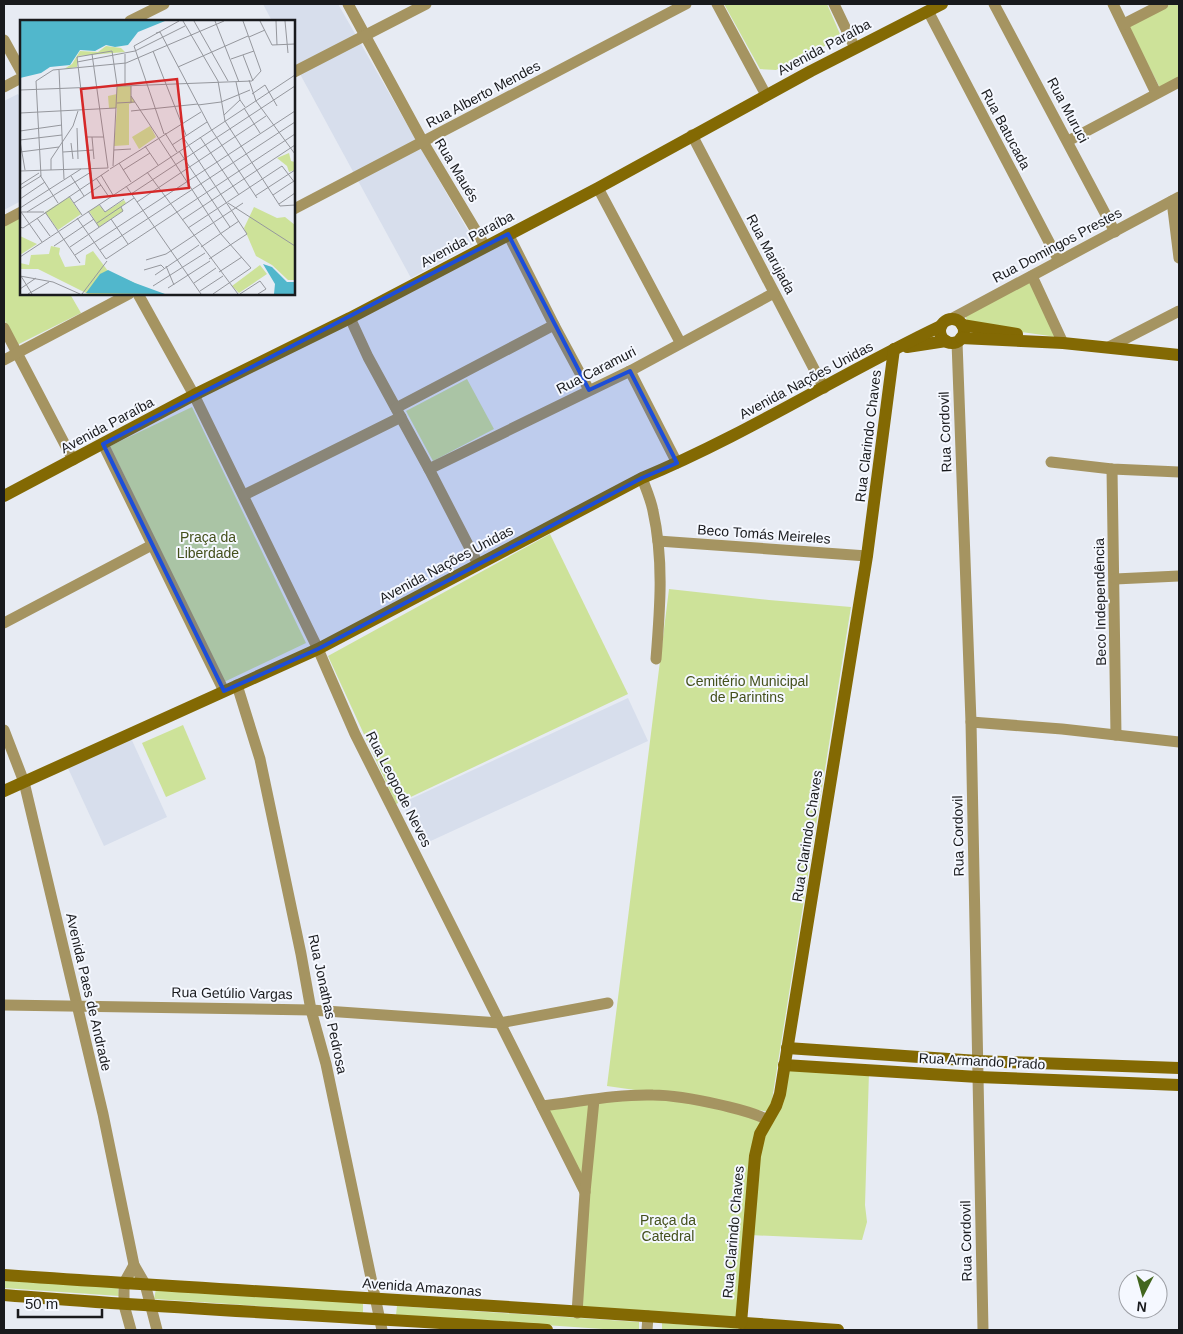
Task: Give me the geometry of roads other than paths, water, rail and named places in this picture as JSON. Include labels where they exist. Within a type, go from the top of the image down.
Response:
[{"type":"street","points":[[132,20],[164,4]]},
{"type":"street","name":"Rua Maués","points":[[348,4],[423,142],[484,246]]},
{"type":"street","points":[[295,71],[426,4]]},
{"type":"street","name":"Rua Alberto Mendes","points":[[295,208],[686,4]]},
{"type":"street","points":[[717,4],[766,95]]},
{"type":"street","points":[[834,4],[855,48]]},
{"type":"street","name":"Avenida Paraíba","points":[[4,496],[194,395],[350,318],[484,246],[598,188],[766,95],[942,4]]},
{"type":"street","name":"Rua Muruci","points":[[994,4],[1068,140],[1115,232]]},
{"type":"street","points":[[1113,4],[1156,93]]},
{"type":"street","points":[[1124,24],[1163,4]]},
{"type":"street","name":"Rua Batucada","points":[[928,11],[1058,261]]},
{"type":"street","points":[[4,40],[20,68]]},
{"type":"street","points":[[4,87],[20,79]]},
{"type":"street","points":[[1068,140],[1179,82]]},
{"type":"street","name":"Rua Marujada","points":[[692,135],[824,388]]},
{"type":"street","points":[[598,188],[680,342]]},
{"type":"street","points":[[1176,199],[1179,258]]},
{"type":"street","name":"Rua Domingos Prestes","points":[[945,323],[966,310],[1176,199]]},
{"type":"street","points":[[4,221],[20,213]]},
{"type":"street","points":[[508,234],[554,326],[590,390]]},
{"type":"street","points":[[1032,276],[1063,343]]},
{"type":"street","name":"Rua Caramuri","points":[[429,469],[630,371],[774,292]]},
{"type":"street","points":[[4,360],[127,295]]},
{"type":"street","name":"Rua Leopode Neves","points":[[139,295],[194,395],[318,649],[354,734],[585,1192]]},
{"type":"street","points":[[1108,347],[1179,311]]},
{"type":"street","points":[[350,318],[368,357],[478,564]]},
{"type":"street","points":[[955,340],[940,334],[945,323],[956,320],[962,325],[1063,343]]},
{"type":"street","name":"Avenida Nações Unidas","points":[[4,791],[318,649],[642,478],[758,423],[945,323]]},
{"type":"street","points":[[955,340],[964,331],[962,325]]},
{"type":"street","points":[[244,496],[554,326]]},
{"type":"street","points":[[4,328],[73,460]]},
{"type":"street","points":[[894,349],[955,340],[1063,343],[1179,355]]},
{"type":"street","name":"Rua Cordovil","points":[[955,340],[971,722],[984,1330]]},
{"type":"street","name":"Rua Clarindo Chaves","points":[[741,1323],[754,1156],[760,1134],[779,1100],[867,556],[894,349]]},
{"type":"street","points":[[630,371],[677,463]]},
{"type":"street","points":[[103,444],[224,691]]},
{"type":"street","points":[[1051,462],[1112,469],[1179,472]]},
{"type":"street","name":"Beco Independência","points":[[1112,469],[1116,734]]},
{"type":"street","points":[[642,478],[653,510],[658,541],[662,593],[656,659]]},
{"type":"street","name":"Beco Tomás Meireles","points":[[658,541],[867,556]]},
{"type":"street","points":[[4,623],[152,545]]},
{"type":"street","points":[[1115,579],[1179,576]]},
{"type":"street","name":"Rua Jonathas Pedrosa","points":[[237,685],[260,759],[311,1010],[326,1064],[381,1325]]},
{"type":"street","points":[[971,722],[1116,734],[1179,742]]},
{"type":"street","name":"Avenida Paes de Andrade","points":[[4,730],[24,782],[103,1114],[134,1265],[145,1284],[157,1330]]},
{"type":"street","name":"Rua Getúlio Vargas","points":[[4,1004],[311,1010],[500,1023],[608,1003]]},
{"type":"street","name":"Rua Armando Prado","points":[[787,1048],[978,1061],[1179,1068]]},
{"type":"street","name":"Rua Armando Prado","points":[[784,1065],[978,1077],[1179,1085]]},
{"type":"street","points":[[542,1106],[636,1095],[669,1096],[736,1108],[759,1115],[768,1120]]},
{"type":"street","points":[[577,1313],[585,1192],[594,1100]]},
{"type":"street","points":[[131,1330],[124,1305],[124,1283],[134,1265]]},
{"type":"street","name":"Avenida Amazonas","points":[[4,1275],[838,1330]]},
{"type":"street","points":[[4,1295],[124,1305],[150,1305],[381,1325],[547,1330]]},
{"type":"street","points":[[647,1330],[648,1316]]},
{"type":"park label","name":"Praça da Liberdade","points":[[208,546]]},
{"type":"park label","name":"Cemitério Municipal de Parintins","points":[[747,690]]},
{"type":"park label","name":"Praça da Catedral","points":[[668,1228]]}]
